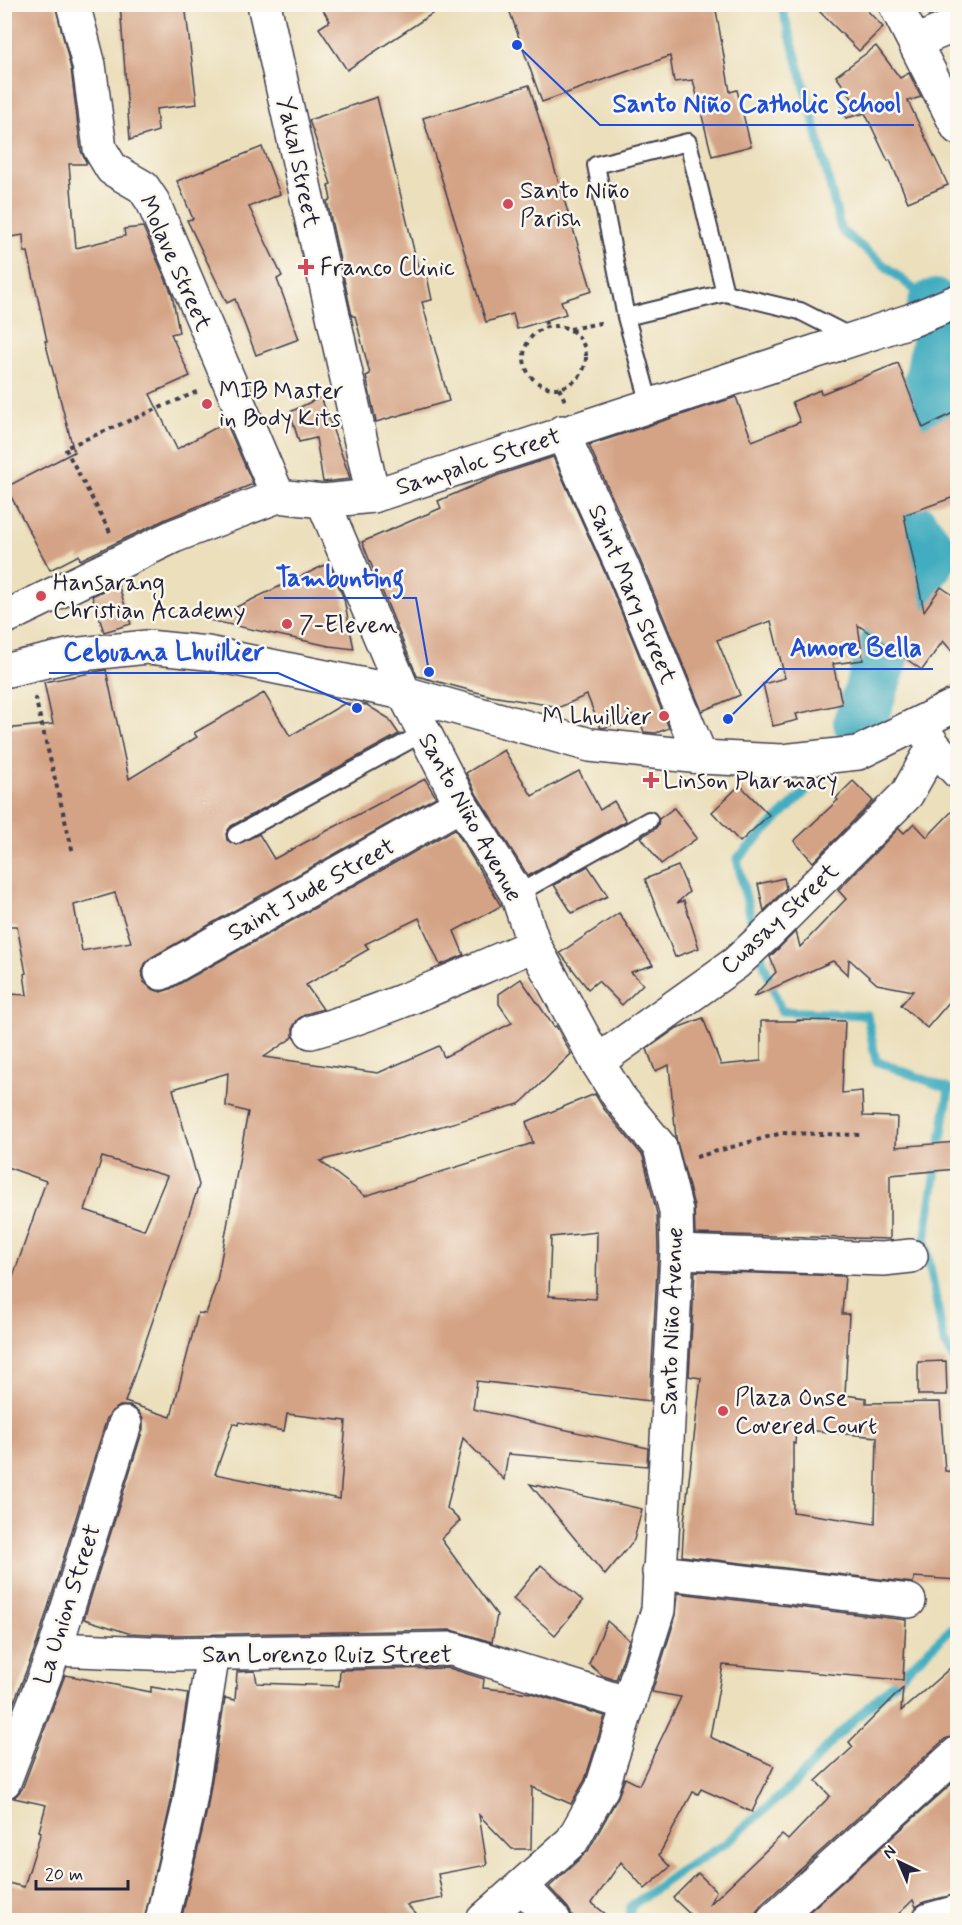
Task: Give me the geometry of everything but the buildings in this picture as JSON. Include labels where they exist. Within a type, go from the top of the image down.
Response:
[{"type":"street","name":"Molave Street","points":[[73,4],[89,64],[100,149],[111,169],[143,187],[153,202],[278,496]]},
{"type":"street","name":"Yakal Street","points":[[264,4],[373,496]]},
{"type":"street","points":[[895,4],[957,128]]},
{"type":"street","points":[[915,42],[957,24]]},
{"type":"street","name":"Sampaloc Street","points":[[4,618],[174,536],[278,496],[323,501],[373,496],[562,432],[912,320],[957,301]]},
{"type":"street","name":"Saint Mary Street","points":[[562,432],[623,568],[701,757]]},
{"type":"street","name":"Santo Niño Avenue","points":[[323,501],[404,693],[461,804],[517,894],[534,945],[597,1062],[619,1097],[660,1147],[676,1211],[677,1252],[658,1610],[602,1788],[597,1797],[572,1841],[523,1887],[483,1920]]},
{"type":"street","points":[[16,669],[72,655],[147,647],[218,655],[404,693],[590,745],[701,757],[782,761],[858,753],[926,734],[957,704]]},
{"type":"street","points":[[926,734],[957,772]]},
{"type":"street","name":"Cuasay Street","points":[[597,1062],[736,963],[766,935],[907,794],[926,734]]},
{"type":"street","name":"Saint Jude Street","points":[[161,973],[461,804]]},
{"type":"street","points":[[311,1032],[375,1012],[534,945]]},
{"type":"street","points":[[677,1252],[883,1258],[911,1256]]},
{"type":"street","name":"La Union Street","points":[[4,1782],[55,1649],[125,1424]]},
{"type":"street","points":[[659,1572],[909,1601]]},
{"type":"street","name":"San Lorenzo Ruiz Street","points":[[55,1649],[173,1654],[332,1653],[452,1649],[629,1704]]},
{"type":"street","points":[[162,1920],[189,1806],[213,1653]]},
{"type":"street","points":[[773,1920],[957,1753]]},
{"type":"street","points":[[523,1887],[554,1920]]},
{"type":"street","points":[[929,1920],[957,1912]]},
{"type":"lane","points":[[650,405],[626,317],[596,165],[688,142],[725,293]]},
{"type":"lane","points":[[626,317],[725,293],[800,311],[854,339]]},
{"type":"lane","points":[[236,835],[425,732]]},
{"type":"lane","points":[[517,894],[649,820]]},
{"type":"path","points":[[570,329],[626,317]]},
{"type":"path","points":[[544,320],[547,327]]},
{"type":"path","points":[[561,326],[570,329],[583,343],[586,352],[583,371],[577,379],[559,388],[540,385],[532,378],[524,360],[528,341],[534,333],[547,327],[561,326]]},
{"type":"path","points":[[124,560],[65,448],[227,379]]},
{"type":"path","points":[[16,669],[73,853]]},
{"type":"path","points":[[666,1165],[782,1133],[860,1135]]},
{"type":"waterway","points":[[781,4],[810,106],[841,230],[932,304]]},
{"type":"waterway","points":[[860,722],[902,600],[932,554],[913,529],[871,513],[858,494],[867,465],[903,429],[925,417],[941,325],[934,306]]},
{"type":"waterway","points":[[755,936],[737,859],[818,779]]},
{"type":"waterway","points":[[759,949],[781,1011],[867,1015],[876,1061],[949,1089],[925,1240],[944,1342],[958,1366]]},
{"type":"waterway","points":[[629,1920],[631,1906],[680,1871],[726,1843],[794,1784],[836,1737],[958,1620]]},
{"type":"place","name":"Santo Niño Catholic School","points":[[517,45]]},
{"type":"place","name":"Santo Niño Parish","points":[[508,204]]},
{"type":"place","name":"Franco Clinic","points":[[306,267]]},
{"type":"place","name":"MIB Master in Body Kits","points":[[207,404]]},
{"type":"place","name":"Hansarang Christian Academy","points":[[41,596]]},
{"type":"place","name":"7-Eleven","points":[[287,624]]},
{"type":"place","name":"Tambunting","points":[[429,672]]},
{"type":"place","name":"Cebuana Lhuillier","points":[[357,708]]},
{"type":"place","name":"M Lhuillier","points":[[664,716]]},
{"type":"place","name":"Amore Bella","points":[[728,719]]},
{"type":"place","name":"Linson Pharmacy","points":[[651,780]]},
{"type":"place","name":"Plaza Onse Covered Court","points":[[723,1411]]}]
